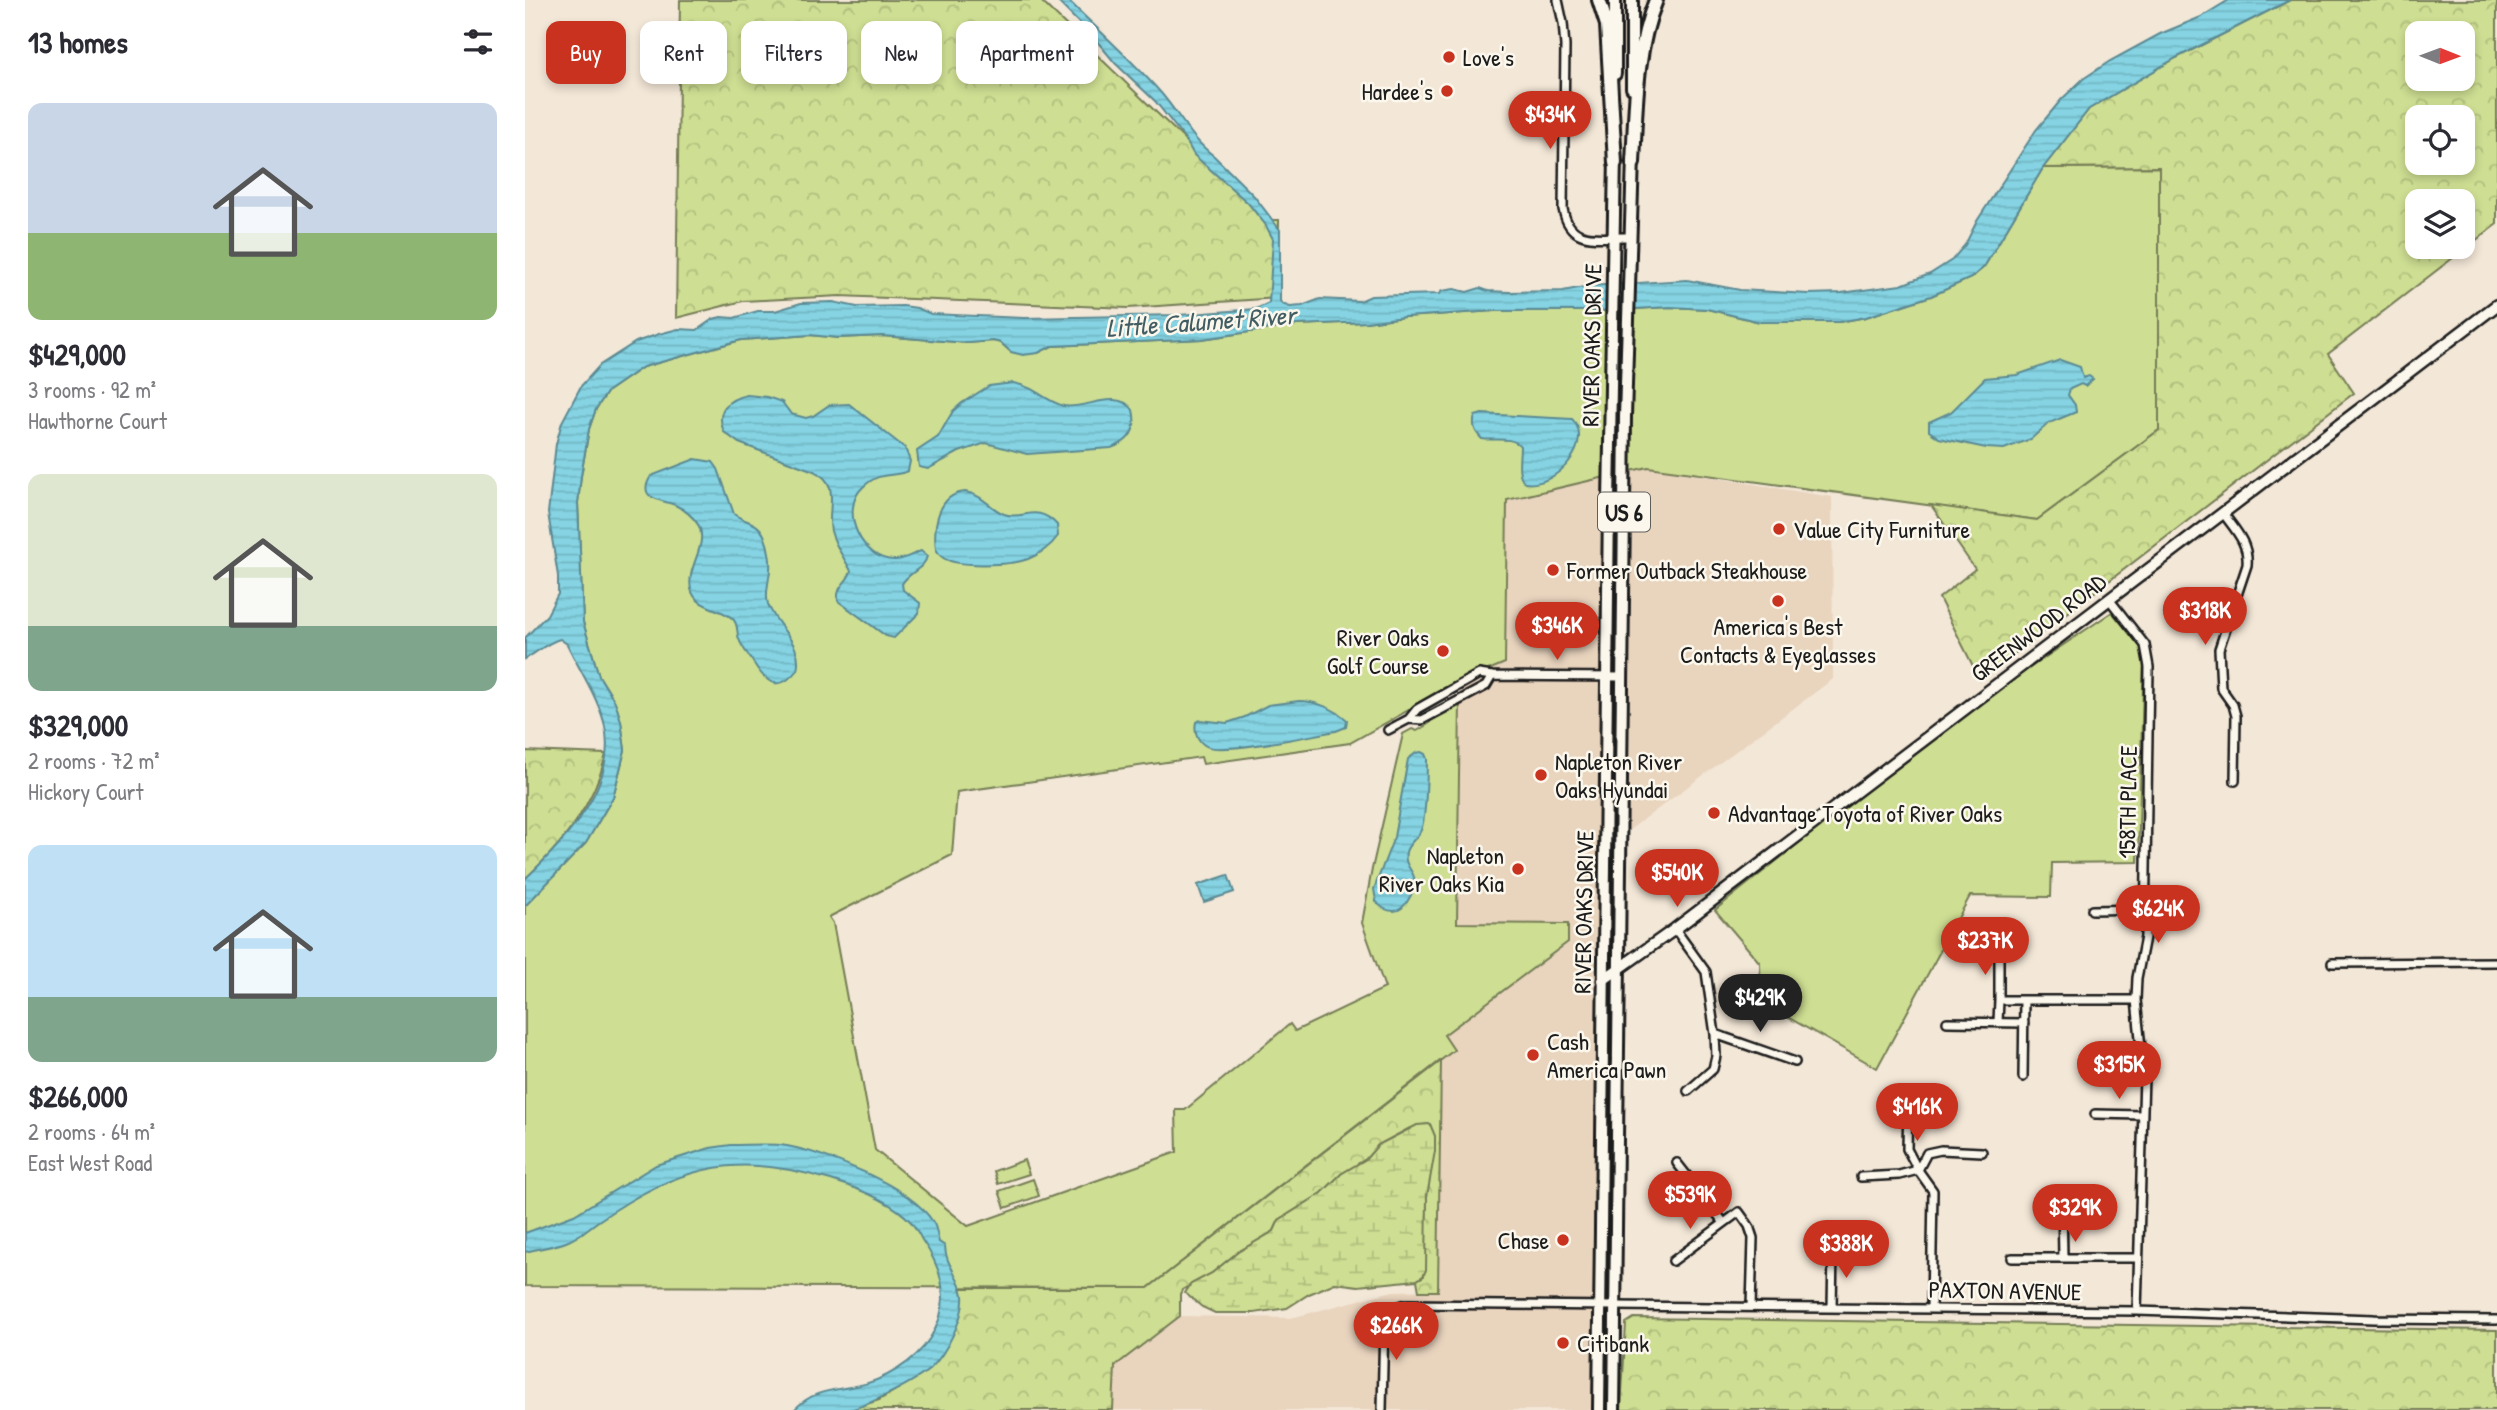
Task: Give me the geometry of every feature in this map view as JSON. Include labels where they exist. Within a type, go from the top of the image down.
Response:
[{"type":"highway","points":[[1599,0],[1607,25],[1615,163]]},
{"type":"highway","points":[[1633,163],[1641,54],[1644,33],[1656,0]]},
{"type":"main road","name":"US 6","points":[[1615,0],[1615,163]]},
{"type":"main road","name":"US 6","points":[[1632,0],[1633,163]]},
{"type":"main road","name":"RIVER OAKS DRIVE","points":[[1599,1410],[1615,163]]},
{"type":"main road","name":"RIVER OAKS DRIVE","points":[[1614,1410],[1626,348],[1633,163]]},
{"type":"street","points":[[1557,0],[1565,46],[1565,221],[1570,230],[1580,235],[1629,237]]},
{"type":"street","name":"GREENWOOD ROAD","points":[[1603,980],[1675,929],[2497,305]]},
{"type":"street","points":[[2223,513],[2244,541],[2248,552],[2219,649],[2221,688],[2233,705],[2236,716],[2235,781]]},
{"type":"street","name":"158TH PLACE","points":[[2109,599],[2145,645],[2148,655],[2144,937],[2136,1000],[2144,1076],[2137,1311]]},
{"type":"street","points":[[1388,730],[1409,719],[1417,709],[1479,674],[1622,677]]},
{"type":"street","points":[[1409,719],[1422,720],[1486,685],[1492,676]]},
{"type":"street","points":[[2092,910],[2144,909]]},
{"type":"street","points":[[1675,929],[1706,972],[1715,1034],[1716,1056],[1713,1069],[1688,1091]]},
{"type":"street","points":[[1999,954],[1999,1022]]},
{"type":"street","points":[[2332,963],[2497,962]]},
{"type":"street","points":[[1999,1000],[2136,1000]]},
{"type":"street","points":[[2023,1077],[2024,1000]]},
{"type":"street","points":[[1947,1022],[2024,1023]]},
{"type":"street","points":[[1715,1034],[1795,1062]]},
{"type":"street","points":[[1908,1103],[1907,1149],[1933,1191],[1931,1308]]},
{"type":"street","points":[[2095,1114],[2142,1115]]},
{"type":"street","points":[[1861,1177],[1899,1175],[1918,1170],[1927,1153],[1941,1150],[1982,1152]]},
{"type":"street","points":[[1677,1163],[1724,1223]]},
{"type":"street","points":[[2062,1199],[2063,1258]]},
{"type":"street","points":[[1673,1261],[1739,1212],[1749,1226],[1753,1238],[1751,1307]]},
{"type":"street","points":[[1832,1308],[1833,1251]]},
{"type":"street","points":[[2013,1258],[2137,1258]]},
{"type":"street","name":"PAXTON AVENUE","points":[[1382,1410],[1383,1336],[1388,1310],[1406,1304],[2137,1311],[2497,1321]]},
{"type":"shaded area","points":[[1648,467],[1832,497],[1833,679],[1628,831],[1632,471]]},
{"type":"shaded area","points":[[1603,478],[1592,1410],[1113,1410],[1115,1366],[1180,1316],[1291,1318],[1393,1291],[1438,1290],[1441,1061],[1454,1050],[1444,1035],[1568,942],[1568,924],[1457,923],[1459,682],[1505,663],[1507,500]]},
{"type":"green space","points":[[680,0],[1040,0],[1062,21],[956,21],[956,84],[1098,84],[1098,56],[1268,220],[1279,220],[1278,298],[1128,308],[840,296],[743,301],[676,318],[679,84],[727,84],[727,21],[680,21]]},
{"type":"green space","points":[[2290,0],[2497,0],[2497,224],[2475,241],[2475,189],[2405,189],[2405,259],[2452,259],[2328,354],[2354,393],[1980,680],[1939,598],[1975,569],[1931,505],[2037,520],[2159,430],[2159,167],[2043,168],[2089,109],[2176,58]]},
{"type":"green space","name":"River Oaks Golf Course","points":[[2159,167],[2159,430],[2037,520],[1648,467],[1507,500],[1505,663],[1455,684],[1350,743],[1203,764],[1201,757],[957,792],[952,855],[829,917],[833,923],[875,1150],[968,1226],[1177,1152],[1176,1110],[1185,1110],[1290,1024],[1295,1031],[1385,988],[1362,923],[1403,734],[1412,729],[1417,731],[1430,723],[1431,718],[1460,702],[1457,923],[1568,924],[1568,942],[1444,1035],[1454,1050],[1148,1288],[525,1286],[525,906],[586,843],[613,797],[625,750],[615,702],[599,676],[583,622],[578,503],[589,429],[596,409],[608,391],[643,367],[741,340],[810,335],[838,338],[882,336],[968,343],[993,341],[1001,343],[1011,352],[1038,353],[1052,346],[1202,339],[1297,325],[1495,311],[1599,311],[1670,307],[1707,309],[1760,322],[1839,322],[1866,317],[1931,296],[1971,278],[1984,267],[2043,168]]},
{"type":"green space","points":[[2112,612],[2144,651],[2138,862],[2052,863],[2051,897],[1970,896],[1877,1068],[1761,1002],[1760,963],[1715,910],[2004,685]]},
{"type":"green space","points":[[525,751],[606,754],[601,773],[585,807],[552,852],[525,879]]},
{"type":"green space","points":[[1441,1061],[1438,1291],[1419,1291],[1417,1280],[1424,1276],[1430,1177],[1410,1128],[1378,1145],[1366,1159],[1341,1174],[1322,1193],[1279,1220],[1274,1231],[1182,1290],[1180,1316],[1115,1366],[1113,1410],[848,1410],[879,1400],[924,1373],[963,1296],[961,1288],[1148,1288]]},
{"type":"green space","points":[[1430,1124],[1435,1136],[1435,1151],[1427,1196],[1426,1270],[1423,1276],[1417,1280],[1358,1286],[1335,1283],[1309,1294],[1287,1308],[1254,1313],[1215,1313],[1202,1307],[1185,1293],[1191,1284],[1274,1231],[1279,1220],[1322,1193],[1341,1174],[1366,1159],[1378,1145],[1417,1125]]},
{"type":"green space","points":[[1024,1160],[1029,1174],[998,1184],[994,1171]]},
{"type":"green space","points":[[1033,1179],[1039,1196],[1005,1208],[999,1191]]},
{"type":"green space","points":[[1634,1318],[2497,1330],[2497,1410],[1621,1410],[1626,1323]]},
{"type":"water","points":[[1056,0],[1068,0],[1090,21],[1077,21]]},
{"type":"water","name":"Little Calumet River","points":[[2229,0],[2290,0],[2176,58],[2089,109],[2043,168],[1984,267],[1971,278],[1931,296],[1866,317],[1839,322],[1760,322],[1707,309],[1670,307],[1599,311],[1495,311],[1297,325],[1202,339],[1052,346],[1038,353],[1023,355],[1011,352],[1001,343],[993,341],[968,343],[882,336],[838,338],[810,335],[741,340],[643,367],[608,391],[596,409],[589,429],[578,503],[583,622],[599,676],[615,702],[625,750],[613,797],[586,843],[525,906],[525,879],[586,810],[604,767],[607,745],[601,712],[567,644],[560,639],[556,640],[525,659],[525,638],[547,615],[558,594],[558,576],[548,513],[556,444],[562,422],[581,386],[600,365],[636,342],[659,334],[678,329],[697,330],[713,319],[734,318],[758,311],[775,311],[801,303],[833,302],[857,307],[903,306],[931,314],[1024,318],[1179,315],[1256,309],[1269,303],[1273,239],[1265,224],[1248,203],[1194,155],[1155,101],[1115,63],[1098,42],[1098,29],[1161,93],[1199,142],[1254,196],[1280,230],[1280,301],[1290,307],[1302,306],[1320,299],[1360,301],[1371,296],[1439,294],[1454,289],[1467,292],[1480,288],[1509,292],[1563,291],[1589,286],[1687,280],[1740,290],[1841,293],[1901,285],[1930,274],[1952,260],[1965,245],[1977,221],[2036,130],[2083,79],[2110,61],[2160,34],[2201,17]]},
{"type":"water","points":[[2060,360],[2080,367],[2083,378],[2089,376],[2093,379],[2085,386],[2081,384],[2070,389],[2068,395],[2076,412],[2049,423],[2031,439],[2004,449],[1986,448],[1939,438],[1929,431],[1929,422],[1951,412],[1985,378],[2017,375]]},
{"type":"water","points":[[1013,383],[1064,406],[1110,400],[1127,404],[1133,410],[1134,417],[1131,434],[1111,448],[1027,454],[986,443],[959,452],[928,469],[919,467],[917,451],[938,437],[953,411],[989,386]]},
{"type":"water","points":[[747,395],[782,402],[791,414],[806,418],[829,405],[849,404],[905,448],[910,461],[908,471],[881,476],[869,482],[856,497],[853,508],[857,532],[873,552],[883,558],[895,560],[921,551],[927,556],[923,564],[902,584],[903,590],[920,603],[919,613],[894,638],[886,636],[838,601],[840,588],[851,571],[831,531],[830,490],[823,476],[739,443],[724,432],[721,418],[725,407]]},
{"type":"water","points":[[1482,414],[1572,419],[1578,429],[1576,451],[1560,471],[1549,478],[1537,483],[1525,483],[1519,471],[1520,446],[1508,440],[1482,439],[1474,423],[1475,416]]},
{"type":"water","points":[[695,459],[713,462],[734,514],[754,524],[764,535],[770,561],[768,604],[797,652],[797,670],[784,682],[773,682],[762,675],[742,645],[733,619],[703,604],[694,596],[690,581],[701,541],[699,526],[685,511],[652,497],[646,490],[651,476]]},
{"type":"water","points":[[965,492],[977,496],[1004,514],[1043,515],[1057,525],[1058,536],[1040,553],[1020,561],[984,564],[949,560],[941,556],[936,549],[937,521],[943,505],[956,494]]},
{"type":"water","points":[[1312,702],[1331,709],[1347,720],[1346,727],[1289,740],[1230,748],[1206,746],[1200,741],[1195,729],[1196,722],[1200,720],[1227,723],[1268,705]]},
{"type":"water","points":[[1421,752],[1427,759],[1423,824],[1420,833],[1406,852],[1407,864],[1415,884],[1403,907],[1396,911],[1388,910],[1376,901],[1374,889],[1394,837],[1408,759]]},
{"type":"water","points":[[1228,875],[1234,892],[1204,902],[1198,885]]},
{"type":"water","points":[[780,1145],[818,1154],[886,1183],[922,1209],[934,1224],[939,1242],[945,1246],[963,1296],[961,1314],[953,1335],[930,1369],[891,1393],[856,1408],[794,1410],[815,1395],[866,1383],[897,1369],[924,1347],[941,1313],[943,1288],[940,1276],[930,1252],[911,1222],[884,1202],[863,1191],[831,1180],[777,1168],[752,1166],[703,1170],[654,1188],[616,1209],[570,1240],[525,1252],[525,1233],[574,1215],[656,1165],[710,1148]]},
{"type":"place","name":"Love's","points":[[1449,57]]},
{"type":"place","name":"Hardee's","points":[[1447,91]]},
{"type":"place","name":"Value City Furniture","points":[[1779,529]]},
{"type":"place","name":"Former Outback Steakhouse","points":[[1553,570]]},
{"type":"place","name":"America's Best Contacts & Eyeglasses","points":[[1778,601]]},
{"type":"place","name":"River Oaks Golf Course","points":[[1443,651]]},
{"type":"place","name":"Napleton River Oaks Hyundai","points":[[1541,775]]},
{"type":"place","name":"Advantage Toyota of River Oaks","points":[[1714,813]]},
{"type":"place","name":"Napleton River Oaks Kia","points":[[1518,869]]},
{"type":"place","name":"Cash America Pawn","points":[[1533,1055]]},
{"type":"place","name":"Chase","points":[[1563,1240]]},
{"type":"place","name":"Citibank","points":[[1563,1343]]}]
